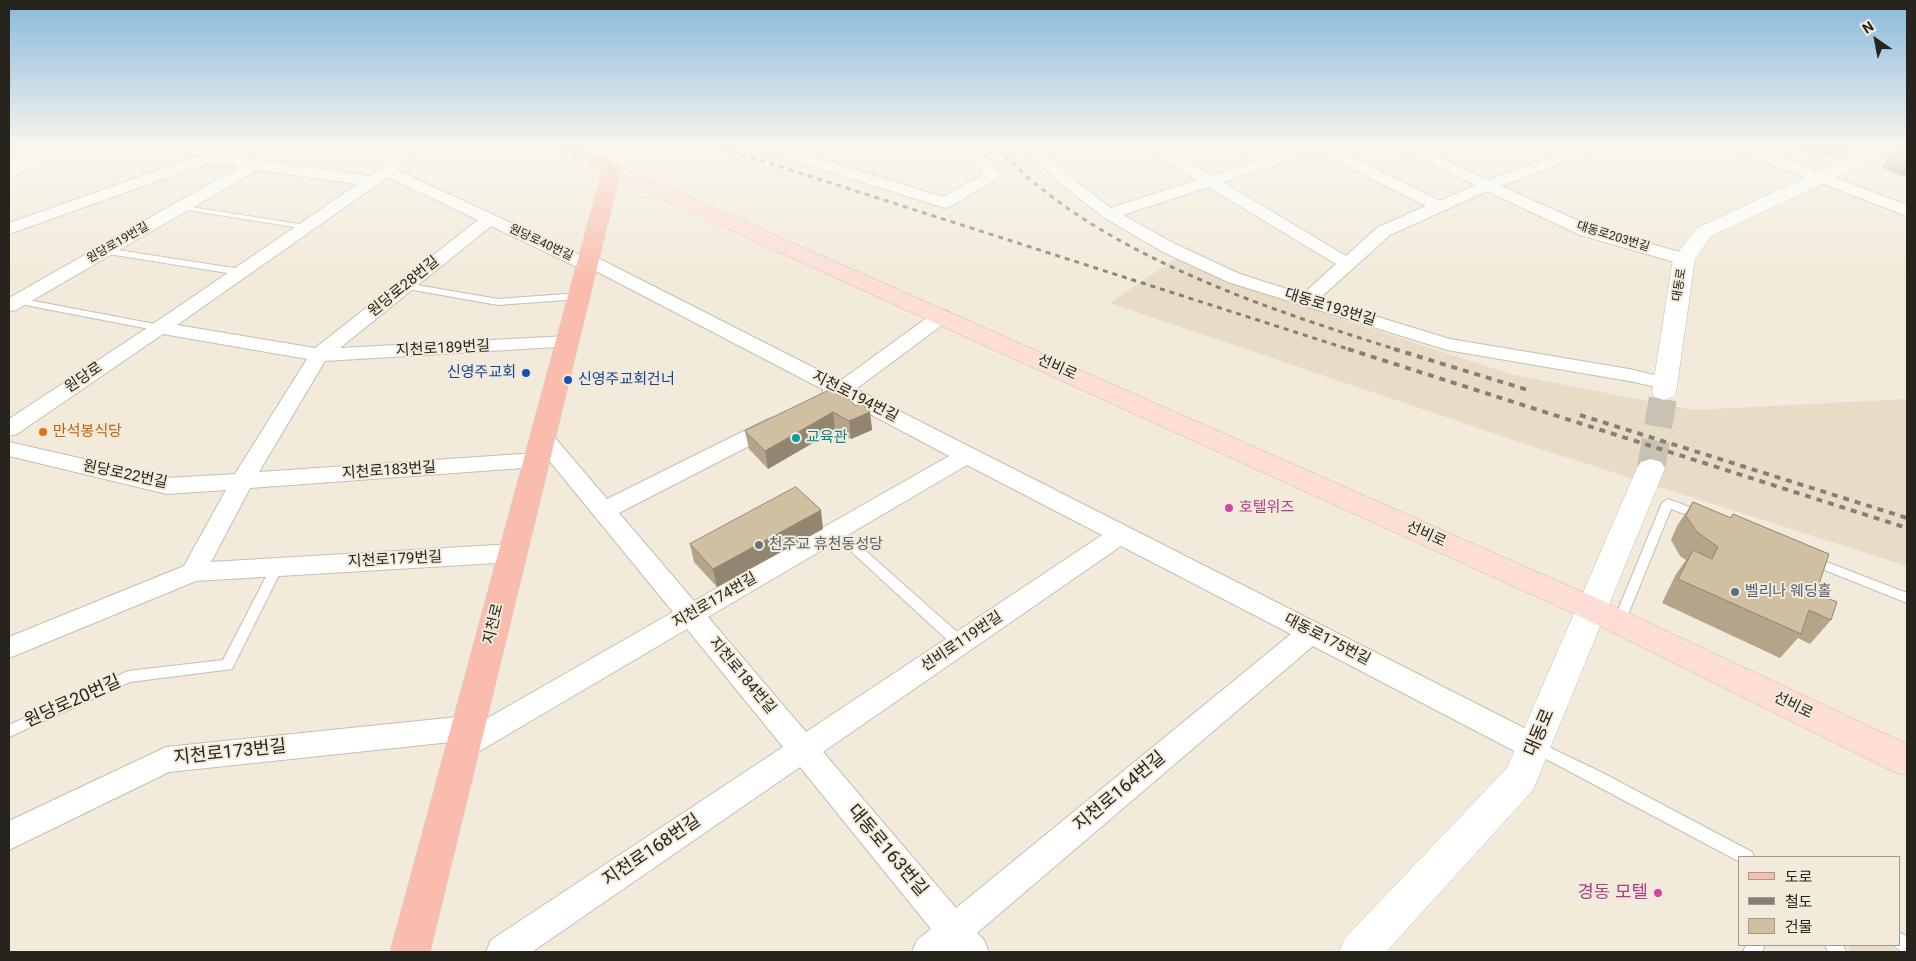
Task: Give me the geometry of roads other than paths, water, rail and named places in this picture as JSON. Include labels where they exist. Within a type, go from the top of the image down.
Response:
[{"type":"main road","name":"지천로","points":[[410,952],[606,193]]},
{"type":"main road","name":"선비로","points":[[666,193],[1605,616],[1907,760]]},
{"type":"street","points":[[9,229],[110,193]]},
{"type":"street","name":"원당로19번길","points":[[13,303],[204,193]]},
{"type":"street","name":"원당로","points":[[9,429],[160,328],[355,193]]},
{"type":"street","name":"원당로40번길","points":[[433,193],[588,262]]},
{"type":"street","points":[[910,193],[945,204],[963,193]]},
{"type":"street","name":"대동로193번길","points":[[1082,193],[1130,227],[1201,264],[1234,278],[1306,302],[1349,313],[1447,344],[1629,375],[1664,388]]},
{"type":"street","points":[[1109,214],[1174,193]]},
{"type":"street","points":[[1230,193],[1348,264]]},
{"type":"street","points":[[1412,193],[1438,206]]},
{"type":"street","points":[[1306,302],[1384,231],[1469,193]]},
{"type":"street","name":"대동로203번길","points":[[1504,193],[1586,232],[1684,259]]},
{"type":"street","name":"대동로","points":[[1664,388],[1684,259],[1704,232],[1788,193]]},
{"type":"street","points":[[1859,193],[1907,211]]},
{"type":"street","name":"원당로28번길","points":[[242,481],[319,355],[489,219]]},
{"type":"street","name":"지천로194번길","points":[[588,262],[1121,534]]},
{"type":"street","points":[[604,511],[841,390],[942,316]]},
{"type":"street","points":[[160,328],[319,355]]},
{"type":"street","name":"지천로189번길","points":[[319,355],[567,342]]},
{"type":"street","name":"지천로183번길","points":[[242,481],[540,449]]},
{"type":"street","name":"지천로184번길","points":[[540,449],[604,511],[802,749]]},
{"type":"street","name":"원당로22번길","points":[[9,450],[167,486],[242,481]]},
{"type":"street","name":"지천로174번길","points":[[465,737],[691,615],[967,455]]},
{"type":"street","name":"대동로","points":[[1359,952],[1520,779],[1534,747],[1605,616],[1651,468]]},
{"type":"street","points":[[193,572],[242,481]]},
{"type":"street","name":"대동로175번길","points":[[1121,534],[1534,747]]},
{"type":"street","name":"선비로119번길","points":[[802,749],[1121,534]]},
{"type":"street","name":"지천로179번길","points":[[9,648],[193,572],[512,553]]},
{"type":"street","name":"지천로164번길","points":[[929,952],[963,942],[1312,632]]},
{"type":"street","name":"지천로173번길","points":[[9,836],[166,760],[465,737]]},
{"type":"street","name":"대동로163번길","points":[[802,749],[963,942]]},
{"type":"street","name":"지천로168번길","points":[[503,952],[802,749]]},
{"type":"lane","points":[[181,206],[306,227]]},
{"type":"lane","points":[[105,251],[240,272]]},
{"type":"lane","points":[[405,286],[498,302],[579,296]]},
{"type":"lane","points":[[13,303],[160,328]]},
{"type":"lane","points":[[1605,616],[1668,503],[1715,522]]},
{"type":"lane","points":[[836,531],[960,643]]},
{"type":"lane","points":[[1798,555],[1907,598]]},
{"type":"lane","name":"원당로20번길","points":[[9,731],[128,677],[227,665],[278,567]]},
{"type":"lane","points":[[1534,747],[1596,777],[1744,856]]},
{"type":"tunnel","points":[[1651,468],[1664,392]]},
{"type":"railway","points":[[862,193],[1351,350]]},
{"type":"railway","points":[[1048,193],[1082,218],[1131,247],[1184,273],[1293,316],[1398,350]]},
{"type":"railway","points":[[1348,349],[1907,528]]},
{"type":"railway","points":[[1394,349],[1528,390]]},
{"type":"railway","points":[[1580,415],[1907,518]]},
{"type":"place","name":"신영주교회","points":[[526,373]]},
{"type":"place","name":"신영주교회건너","points":[[568,380]]},
{"type":"place","name":"만석봉식당","points":[[43,432]]},
{"type":"place","name":"교육관","points":[[796,438]]},
{"type":"place","name":"호텔위즈","points":[[1229,508]]},
{"type":"place","name":"천주교 휴천동성당","points":[[759,545]]},
{"type":"place","name":"벨리나 웨딩홀","points":[[1735,592]]},
{"type":"place","name":"경동 모텔","points":[[1658,893]]}]
